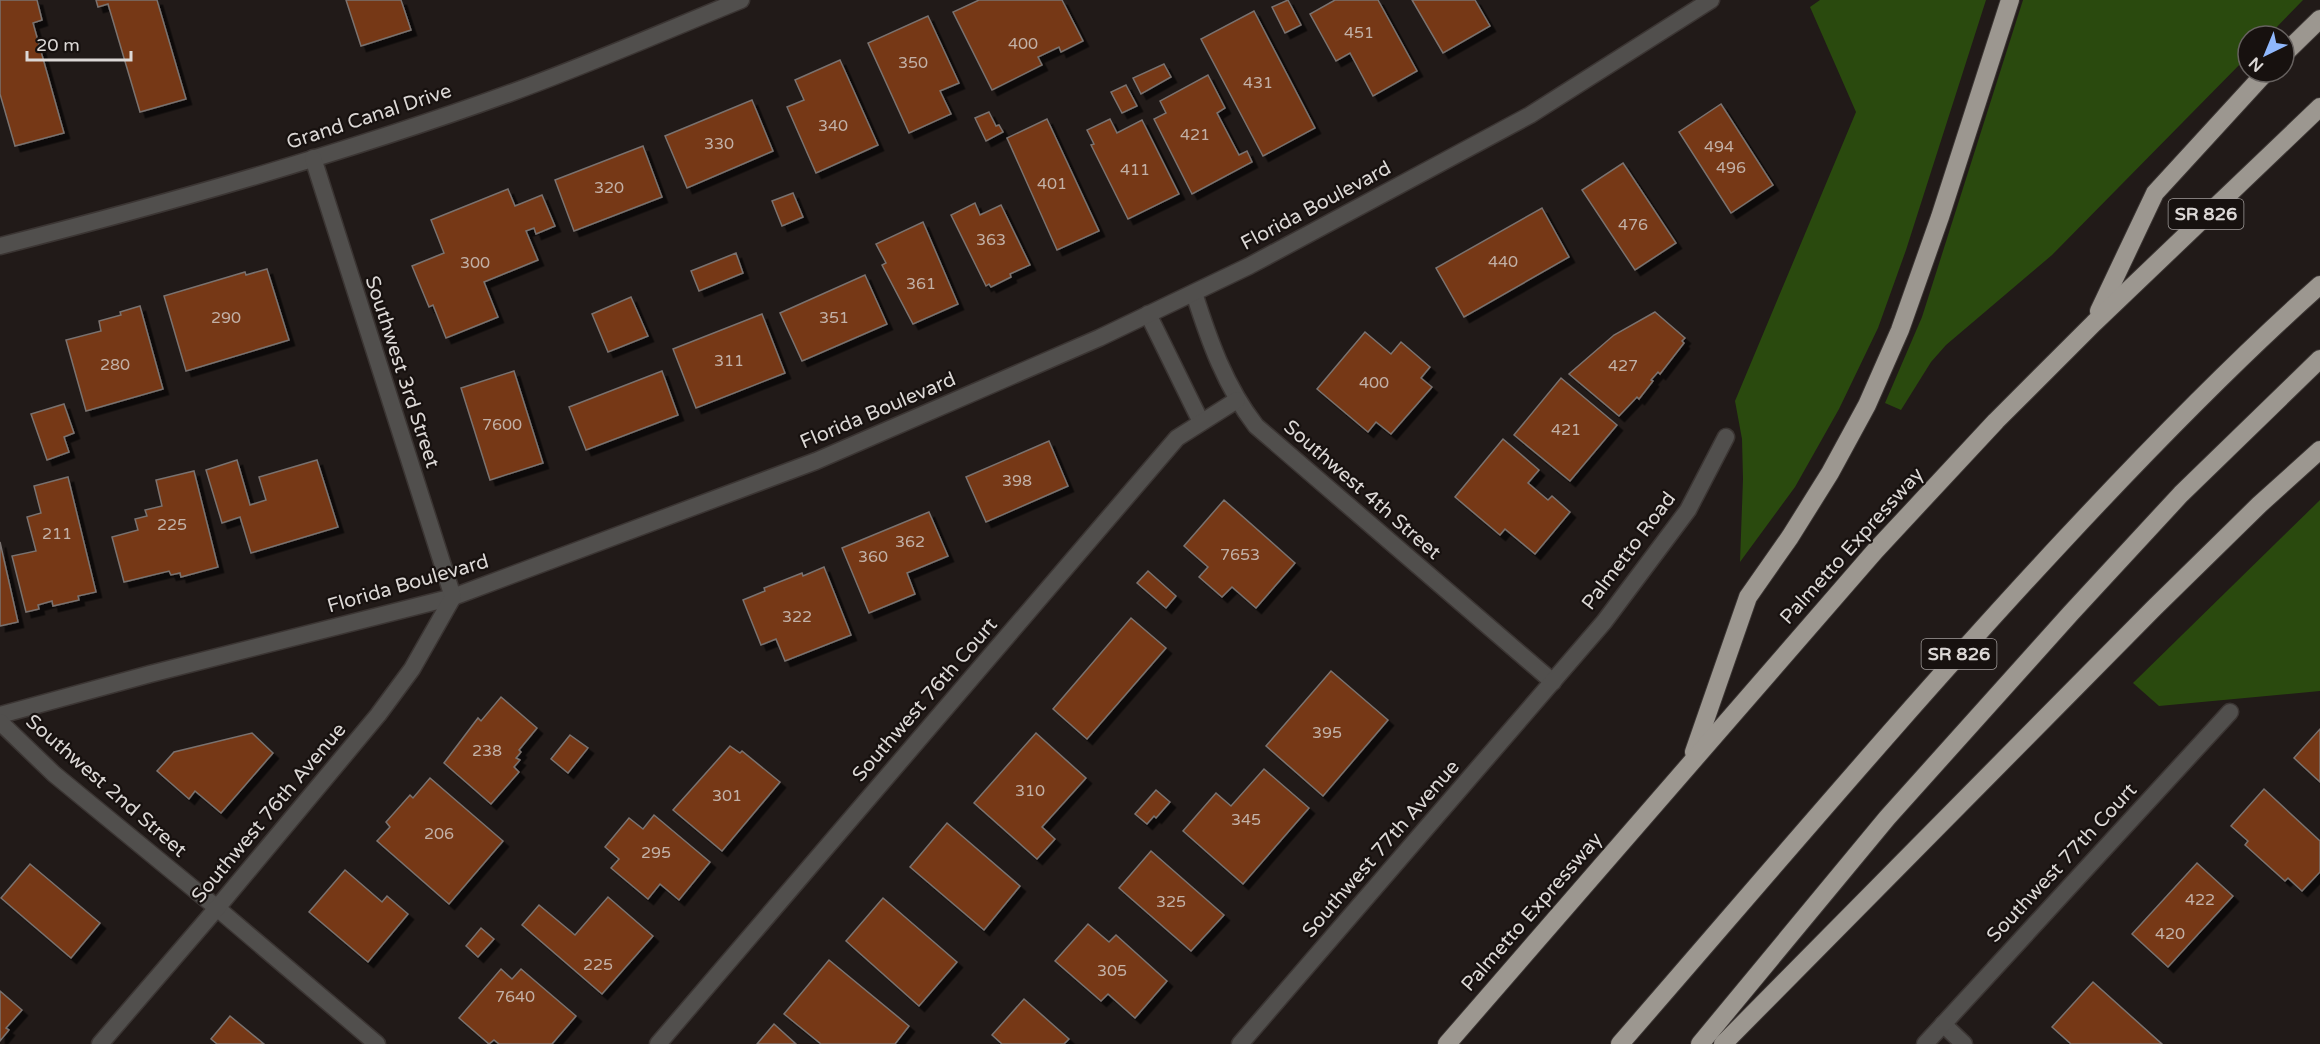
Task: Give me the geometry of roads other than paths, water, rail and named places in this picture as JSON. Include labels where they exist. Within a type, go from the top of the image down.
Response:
[{"type":"highway","points":[[1691,762],[1748,597],[1790,537],[1830,473],[1868,405],[1900,330],[1940,218],[2010,0]]},
{"type":"highway","points":[[2296,42],[2320,19]]},
{"type":"highway","points":[[2094,322],[2155,194],[2255,84]]},
{"type":"highway","name":"Palmetto Expressway","points":[[1448,1044],[1875,551],[2094,322],[2320,107]]},
{"type":"highway","name":"SR 826","points":[[1620,1044],[1905,714],[2018,589],[2204,395],[2320,285]]},
{"type":"highway","points":[[1701,1044],[1887,818],[2063,622],[2181,494],[2320,359]]},
{"type":"highway","points":[[1723,1044],[2154,608],[2259,505],[2320,450]]},
{"type":"street","name":"Grand Canal Drive","points":[[0,246],[73,228],[313,158],[515,91],[741,0]]},
{"type":"street","name":"Florida Boulevard","points":[[0,715],[150,674],[453,597],[816,461],[1148,314],[1260,260],[1530,115],[1711,0]]},
{"type":"street","name":"Southwest 3rd Street","points":[[313,158],[453,597]]},
{"type":"street","name":"Southwest 4th Street","points":[[1194,293],[1217,358],[1237,400],[1262,432],[1553,682]]},
{"type":"street","points":[[1148,314],[1201,422]]},
{"type":"street","name":"Southwest 76th Court","points":[[658,1044],[1177,438],[1237,400]]},
{"type":"street","name":"Palmetto Road","points":[[1553,682],[1604,622],[1689,510],[1726,437]]},
{"type":"street","name":"Southwest 76th Avenue","points":[[100,1044],[390,700],[412,669],[453,597]]},
{"type":"street","name":"Southwest 77th Avenue","points":[[1240,1044],[1553,682]]},
{"type":"street","name":"Southwest 77th Court","points":[[1925,1044],[2230,712]]},
{"type":"street","name":"Southwest 2nd Street","points":[[0,722],[54,774],[377,1044]]},
{"type":"street","points":[[1943,1024],[1964,1044]]}]
